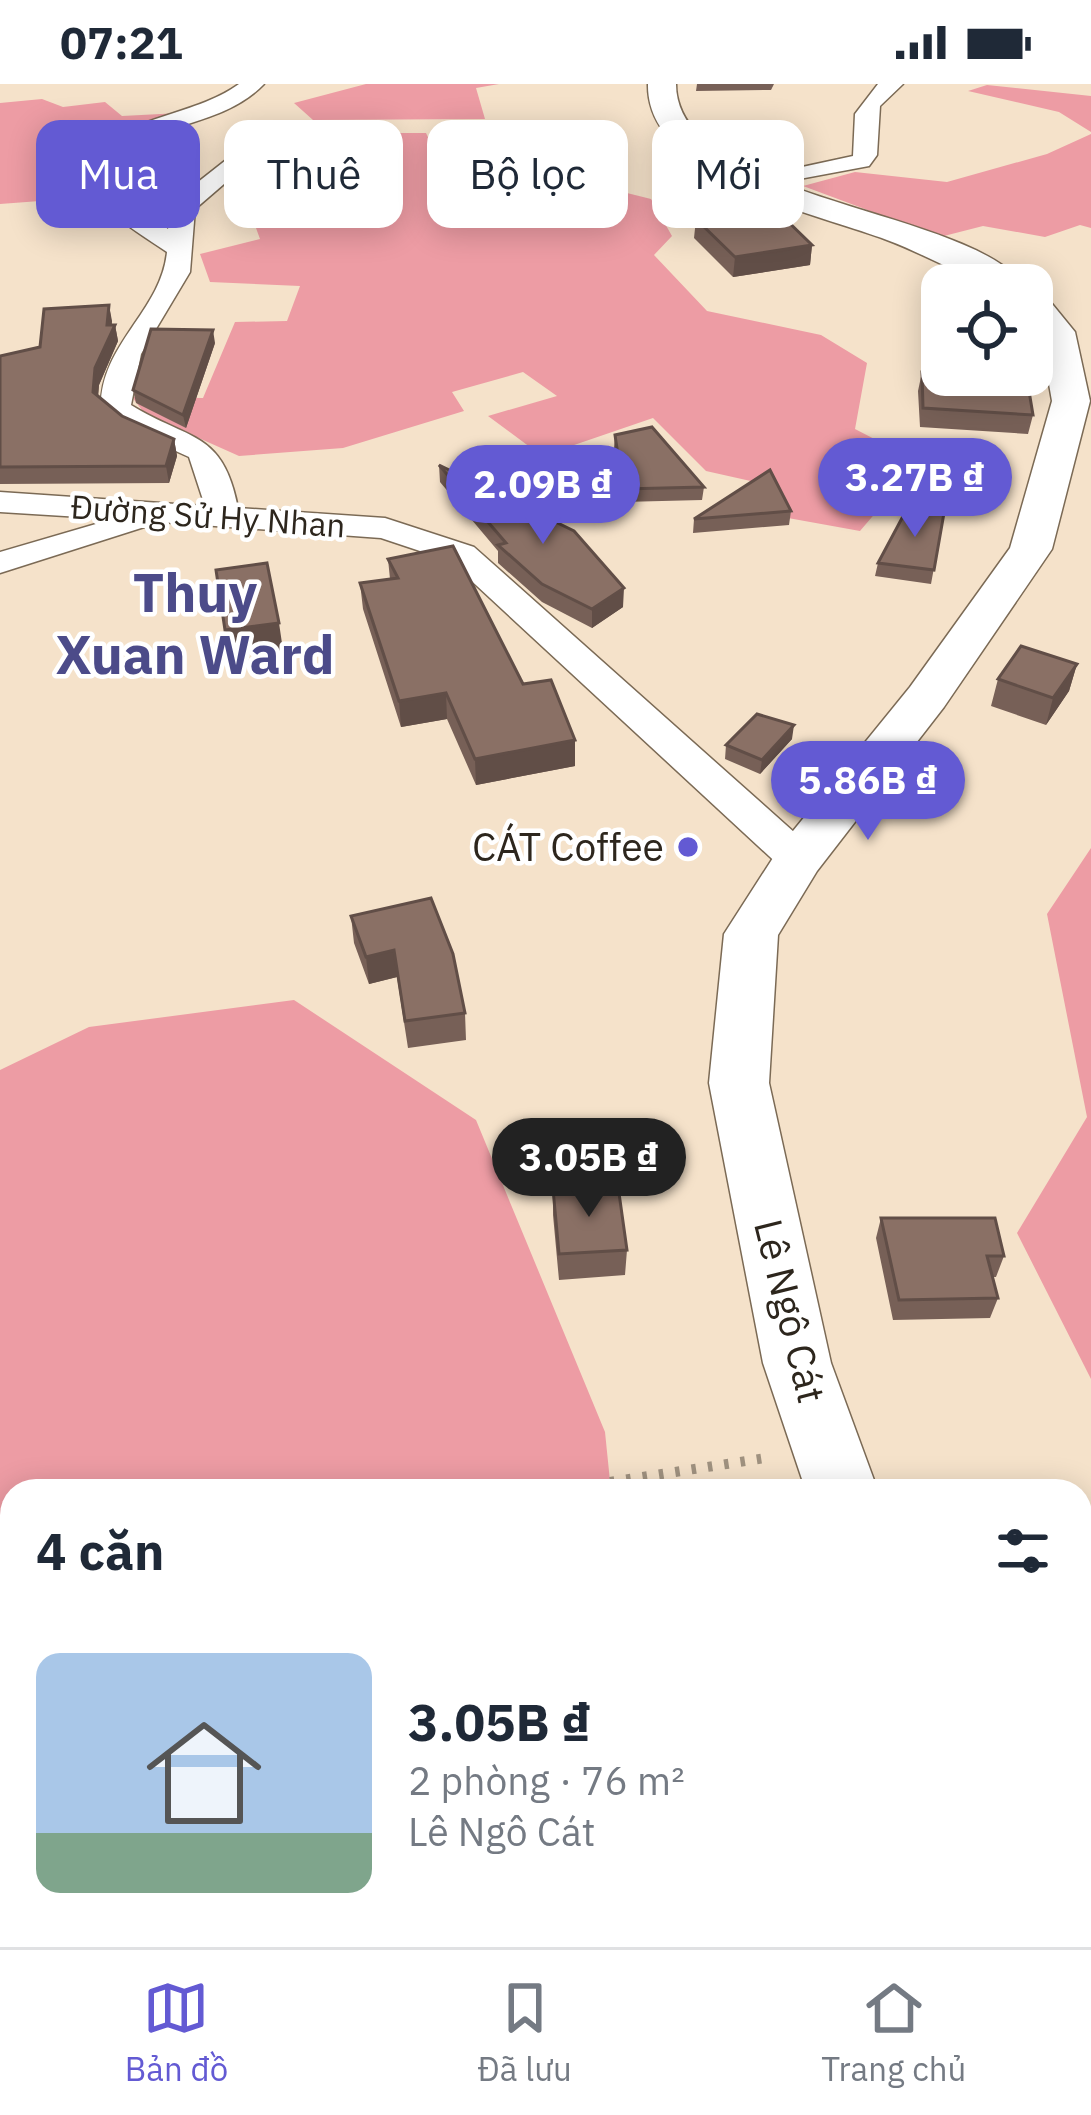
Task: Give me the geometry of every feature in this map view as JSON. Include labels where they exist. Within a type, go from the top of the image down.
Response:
[{"type":"street","points":[[185,120],[253,84]]},
{"type":"street","points":[[662,84],[660,104],[671,120]]},
{"type":"street","points":[[804,173],[861,161],[866,154],[860,125],[872,96],[892,84]]},
{"type":"street","points":[[223,514],[218,469],[206,453],[175,434],[134,423],[116,409],[112,388],[138,332],[177,273],[184,206],[224,173]]},
{"type":"street","points":[[804,199],[973,264]]},
{"type":"street","points":[[152,228],[179,248]]},
{"type":"street","name":"Lê Ngô Cát","points":[[834,1470],[796,1363],[740,1084],[752,934],[797,860],[928,697],[1031,549],[1081,402],[1053,327]]},
{"type":"street","name":"Đường Sử Hy Nhan","points":[[0,502],[176,510],[385,528],[462,554],[797,860]]},
{"type":"street","points":[[0,563],[176,510]]},
{"type":"path","points":[[666,1479],[834,1470]]},
{"type":"shaded area","points":[[366,84],[499,84],[476,88],[485,119],[313,120],[294,103]]},
{"type":"shaded area","points":[[987,85],[1091,96],[1091,132],[1059,112],[968,91]]},
{"type":"shaded area","points":[[42,99],[63,107],[105,102],[122,116],[180,113],[160,120],[36,120],[36,201],[0,204],[0,103]]},
{"type":"shaded area","points":[[403,133],[427,135],[427,228],[628,228],[628,193],[651,199],[652,228],[667,228],[672,236],[654,255],[707,311],[821,335],[867,363],[855,429],[919,462],[860,531],[788,518],[768,485],[706,471],[653,418],[542,456],[488,416],[557,396],[523,372],[452,392],[464,411],[343,448],[239,456],[145,414],[132,397],[203,398],[235,322],[287,321],[300,286],[210,282],[200,254],[260,239],[256,228],[403,228]]},
{"type":"shaded area","points":[[1091,134],[1091,228],[1080,225],[1045,237],[983,226],[940,237],[804,186],[855,172],[947,182],[1047,154]]},
{"type":"shaded area","points":[[1091,848],[1091,1379],[1017,1233],[1087,1117],[1047,914]]},
{"type":"shaded area","points":[[294,1000],[476,1120],[605,1432],[610,1479],[0,1479],[0,1070],[89,1027]]},
{"type":"building","points":[[705,228],[795,228],[812,245],[735,257]]},
{"type":"building","points":[[109,305],[107,325],[115,325],[95,368],[93,392],[122,416],[174,439],[166,466],[0,467],[0,356],[40,347],[44,309]]},
{"type":"building","points":[[151,329],[213,330],[183,415],[133,390]]},
{"type":"building","points":[[923,396],[1030,396],[1033,415],[923,408]]},
{"type":"building","points":[[652,427],[704,487],[623,489],[615,435]]},
{"type":"building","points":[[439,465],[574,531],[624,588],[592,609],[542,584],[498,545],[506,543]]},
{"type":"building","points":[[770,470],[791,511],[694,519]]},
{"type":"building","points":[[909,505],[944,513],[934,570],[878,563]]},
{"type":"building","points":[[453,546],[523,684],[551,680],[575,740],[475,759],[446,693],[399,701],[360,583],[398,578],[388,559]]},
{"type":"building","points":[[267,563],[279,623],[225,630],[216,570]]},
{"type":"building","points":[[1021,646],[1077,664],[1053,698],[998,679]]},
{"type":"building","points":[[757,714],[794,725],[762,760],[726,745]]},
{"type":"building","points":[[431,898],[453,954],[465,1013],[405,1021],[394,950],[366,957],[351,916]]},
{"type":"building","points":[[618,1186],[627,1250],[559,1254],[553,1189]]},
{"type":"building","points":[[881,1218],[995,1218],[1004,1256],[987,1256],[998,1298],[899,1300]]},
{"type":"place","name":"CÁT Coffee","points":[[688,847]]},
{"type":"district","name":"Thuy Xuan Ward","points":[[195,624]]}]
